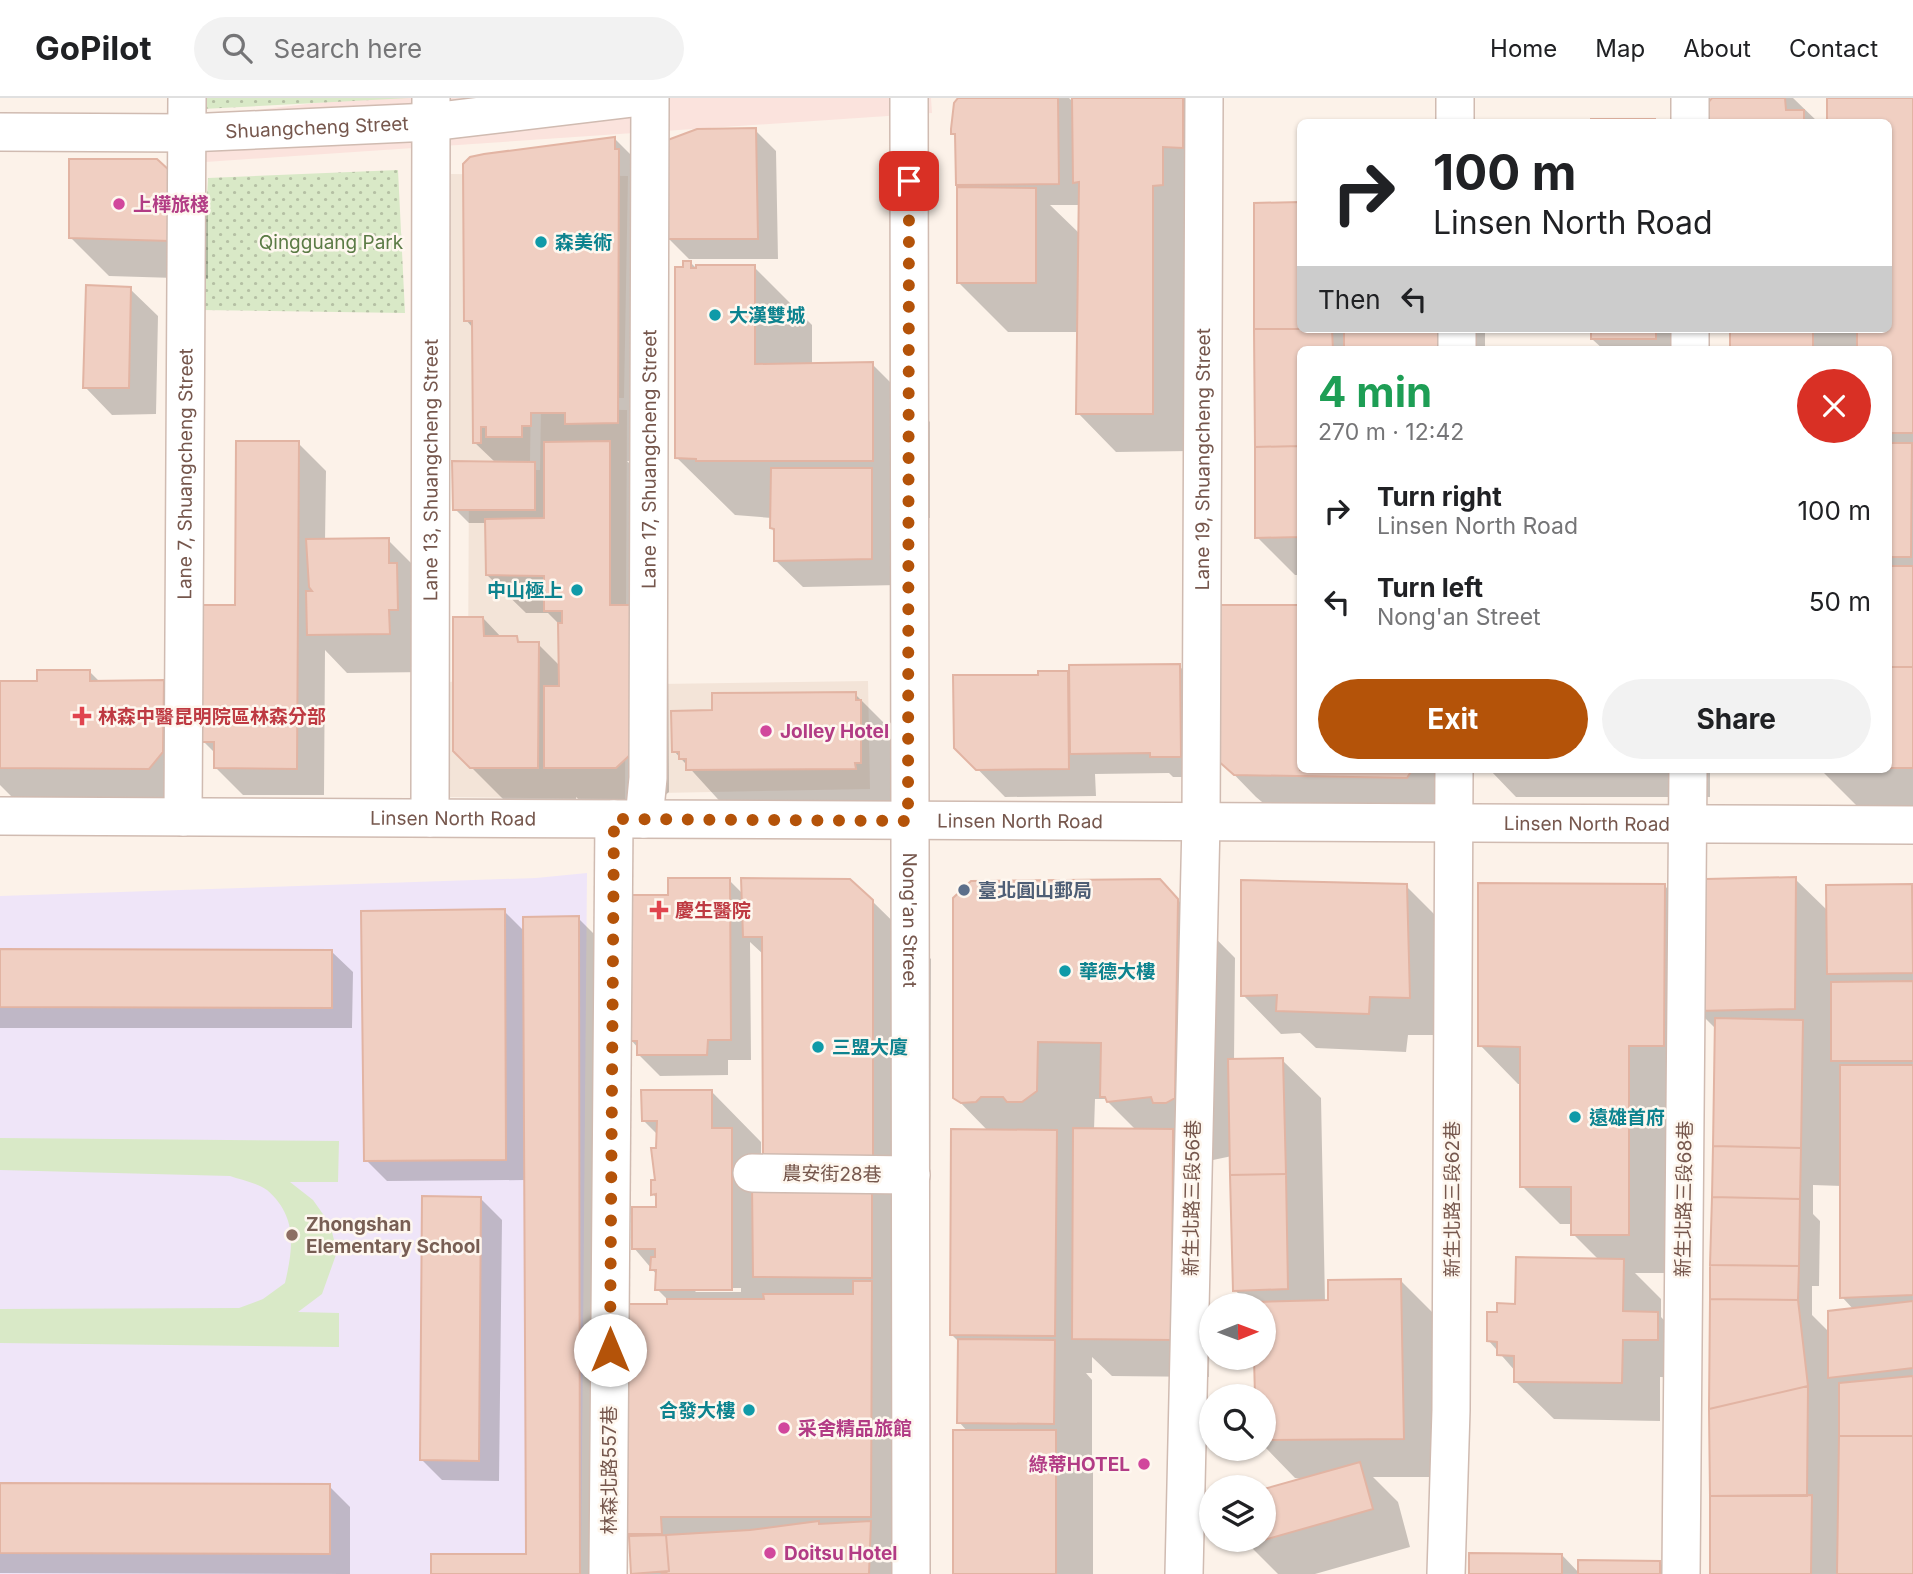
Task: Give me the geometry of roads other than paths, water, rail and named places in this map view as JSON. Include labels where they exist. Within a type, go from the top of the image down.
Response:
[{"type":"street","name":"Shuangcheng Street","points":[[0,132],[187,115],[431,110],[633,98]]},
{"type":"street","name":"Lane 17, Shuangcheng Street","points":[[629,819],[648,765],[650,98]]},
{"type":"street","name":"Nong'an Street","points":[[909,98],[911,1574]]},
{"type":"street","name":"Lane 19, Shuangcheng Street","points":[[1201,822],[1204,98]]},
{"type":"street","points":[[1455,98],[1455,119]]},
{"type":"street","points":[[1690,98],[1690,119]]},
{"type":"street","name":"Lane 13, Shuangcheng Street","points":[[430,818],[431,110]]},
{"type":"street","name":"Lane 7, Shuangcheng Street","points":[[183,817],[187,115]]},
{"type":"street","name":"新生北路三段62巷","points":[[1446,1574],[1451,1410],[1454,773]]},
{"type":"street","name":"新生北路三段68巷","points":[[1681,1574],[1688,773]]},
{"type":"street","name":"Linsen North Road","points":[[0,816],[1913,825]]},
{"type":"street","name":"林森北路557巷","points":[[608,1574],[629,819]]},
{"type":"street","name":"新生北路三段56巷","points":[[1184,1574],[1201,822]]},
{"type":"street","name":"農安街28巷","points":[[752,1173],[911,1175]]},
{"type":"place","name":"上樺旅棧","points":[[119,204]]},
{"type":"place","name":"森美術","points":[[541,242]]},
{"type":"place","name":"大漢雙城","points":[[715,315]]},
{"type":"place","name":"中山極上","points":[[577,590]]},
{"type":"place","name":"林森中醫昆明院區林森分部","points":[[82,716]]},
{"type":"place","name":"Jolley Hotel","points":[[766,731]]},
{"type":"place","name":"臺北圓山郵局","points":[[964,890]]},
{"type":"place","name":"慶生醫院","points":[[659,910]]},
{"type":"place","name":"華德大樓","points":[[1065,971]]},
{"type":"place","name":"三盟大廈","points":[[818,1047]]},
{"type":"place","name":"遠雄首府","points":[[1575,1117]]},
{"type":"place","name":"Zhongshan Elementary School","points":[[292,1235]]},
{"type":"place","name":"合發大樓","points":[[749,1410]]},
{"type":"place","name":"采舍精品旅館","points":[[784,1428]]},
{"type":"place","name":"綠蒂HOTEL","points":[[1144,1464]]},
{"type":"place","name":"Doitsu Hotel","points":[[770,1553]]},
{"type":"park label","name":"Qingguang Park","points":[[331,242]]}]
